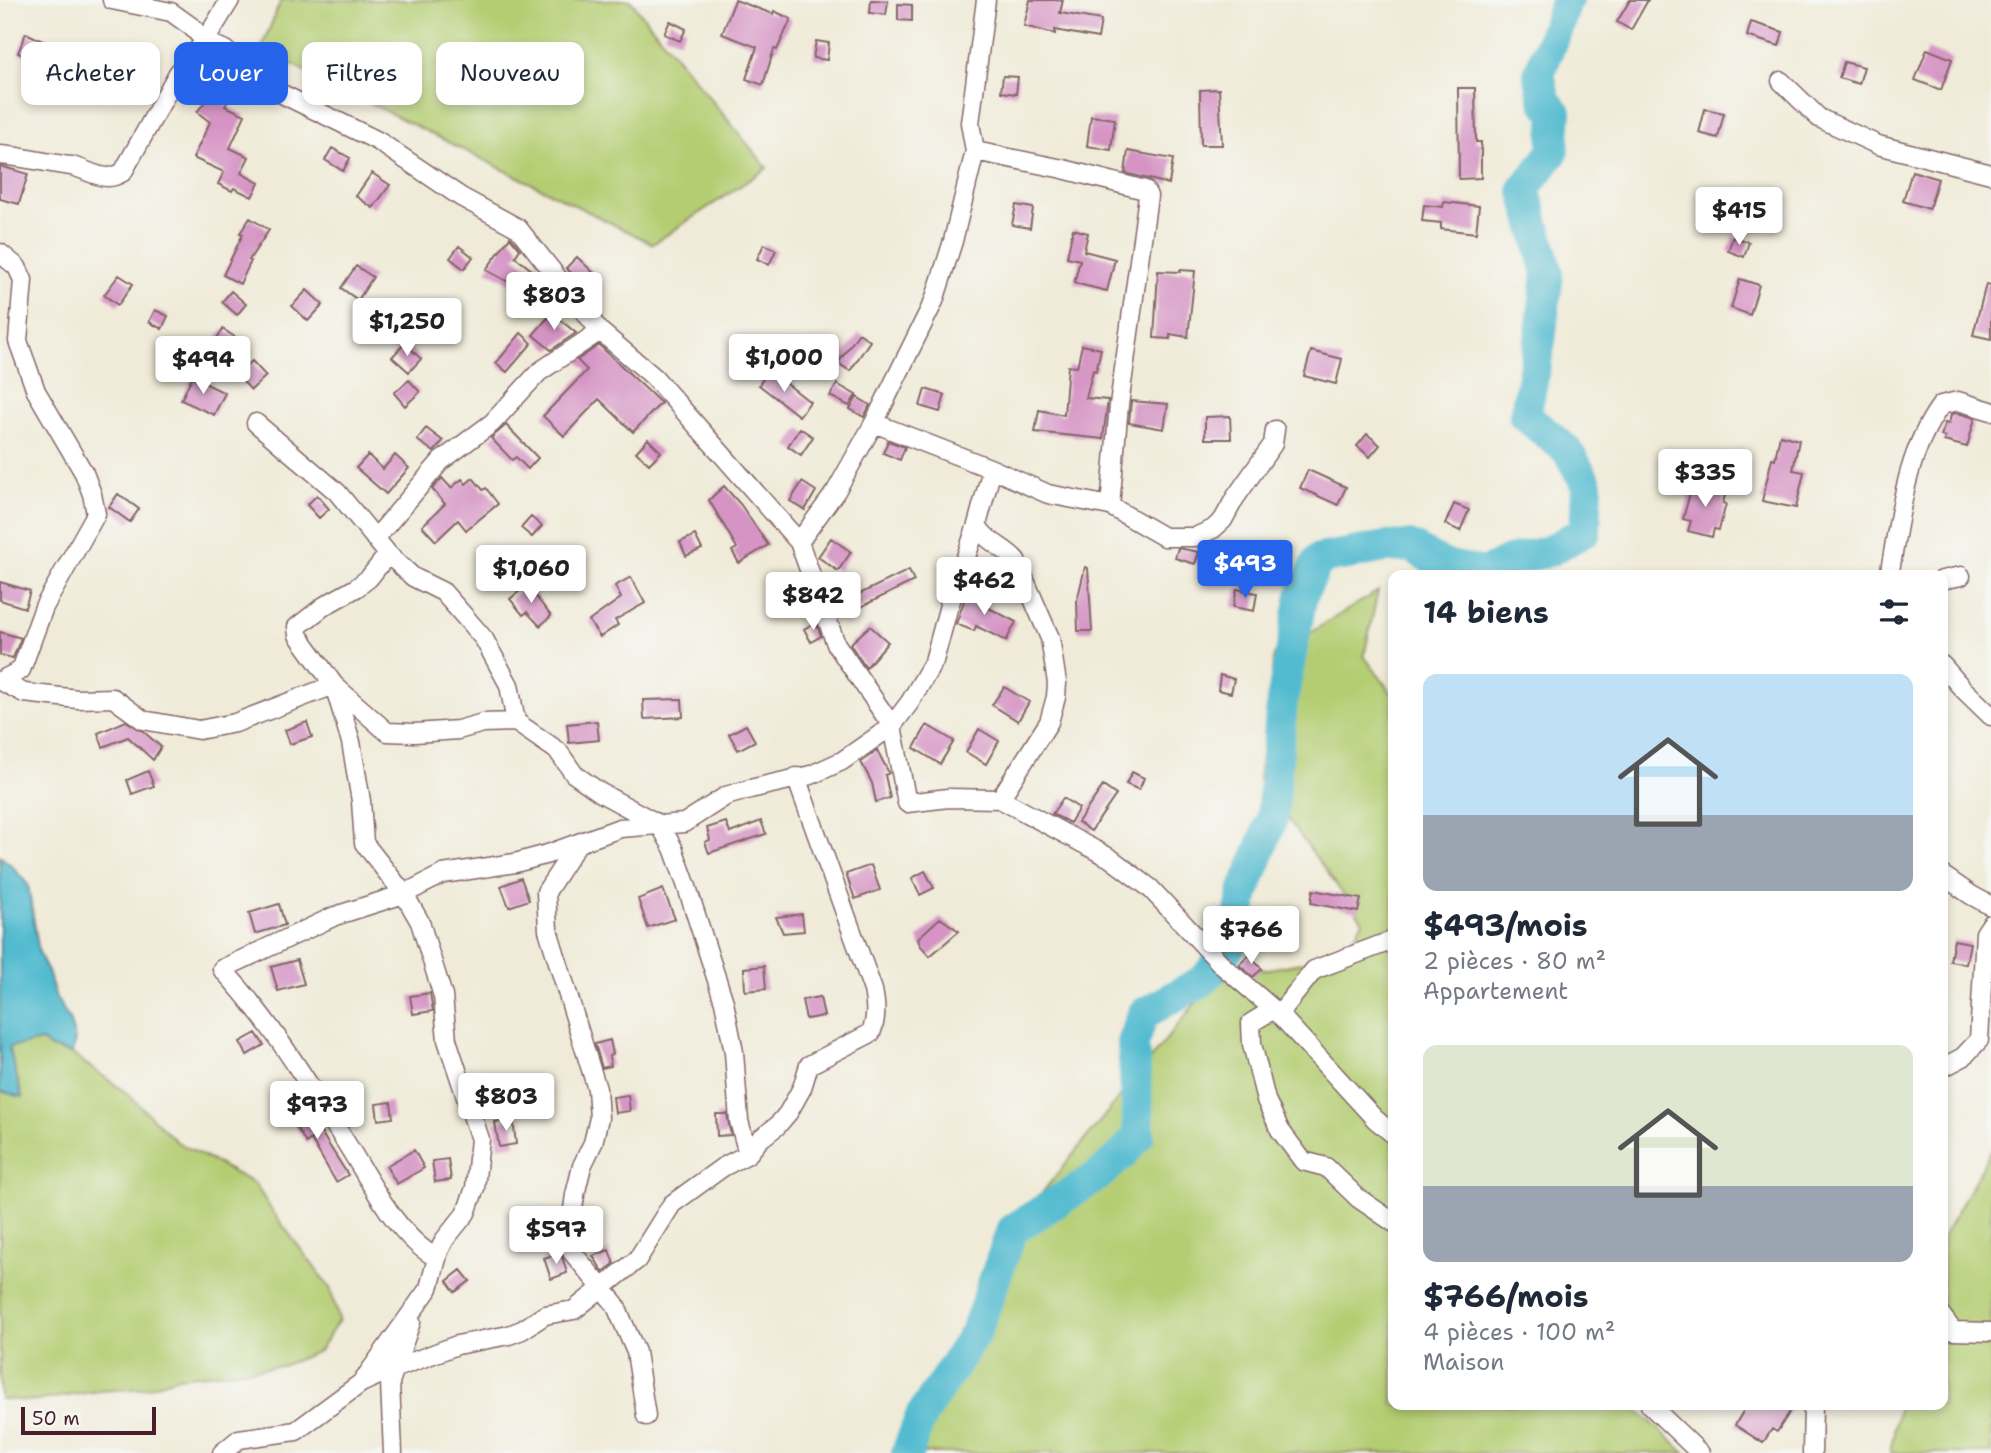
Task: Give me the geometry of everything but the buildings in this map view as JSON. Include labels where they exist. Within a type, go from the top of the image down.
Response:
[{"type":"street","points":[[112,0],[171,12],[192,27],[205,41],[225,50],[259,80],[378,141],[461,197],[518,228],[600,331],[654,377],[799,542],[836,644],[892,726],[907,803],[948,799],[1000,799],[1120,865],[1150,888],[1218,961],[1276,1012],[1388,1130]]},
{"type":"street","points":[[0,155],[33,158],[58,166],[72,166],[103,177],[123,172],[178,74],[205,41],[230,0]]},
{"type":"street","points":[[799,542],[836,491],[874,423],[934,301],[953,241],[975,151],[970,123],[986,0]]},
{"type":"street","points":[[1781,81],[1819,118],[1878,145],[1991,174]]},
{"type":"street","points":[[975,151],[1063,169],[1145,190],[1148,196],[1119,405],[1110,506]]},
{"type":"street","points":[[0,253],[17,267],[23,280],[18,341],[36,391],[84,473],[96,514],[44,607],[21,670],[0,681]]},
{"type":"street","points":[[375,539],[441,461],[492,423],[539,372],[600,331]]},
{"type":"street","points":[[1890,570],[1899,511],[1916,451],[1931,419],[1941,405],[1958,401],[1991,411]]},
{"type":"street","points":[[256,423],[337,492],[388,554],[414,577],[443,592],[484,639],[509,685],[516,722]]},
{"type":"street","points":[[874,423],[1048,494],[1110,506],[1164,537],[1195,537],[1213,529],[1223,520],[1273,444],[1275,430]]},
{"type":"street","points":[[437,1258],[423,1251],[395,1220],[335,1124],[247,996],[222,969],[335,916],[404,894],[443,874],[515,863],[620,828],[684,823],[726,796],[823,771],[892,726],[934,661],[948,609],[978,525],[992,469]]},
{"type":"street","points":[[978,525],[983,536],[1016,560],[1049,638],[1057,683],[1049,722],[1000,799]]},
{"type":"street","points":[[388,554],[369,578],[324,606],[298,627],[298,635],[334,685],[387,732],[458,730],[483,723],[516,722],[558,751],[574,774],[601,793],[660,825],[673,848],[724,1002],[734,1052],[739,1121],[748,1154]]},
{"type":"street","points":[[1948,579],[1961,576]]},
{"type":"street","points":[[1948,672],[1991,716]]},
{"type":"street","points":[[0,681],[24,693],[78,699],[113,698],[143,720],[199,730],[235,723],[334,685]]},
{"type":"street","points":[[334,685],[351,742],[361,801],[364,843],[404,894],[420,922],[443,996],[447,1040],[481,1139],[475,1188],[467,1213],[445,1239],[437,1258],[433,1280],[361,1383]]},
{"type":"street","points":[[222,1453],[239,1439],[296,1431],[361,1383],[396,1368],[457,1345],[509,1335],[545,1315],[574,1310],[637,1260],[672,1204],[723,1167],[748,1154],[760,1139],[777,1126],[802,1088],[809,1065],[863,1039],[871,1032],[876,1006],[873,990],[796,777]]},
{"type":"street","points":[[578,843],[546,891],[548,930],[597,1089],[599,1118],[593,1143],[582,1166],[569,1238],[572,1252],[615,1304],[636,1352],[646,1416]]},
{"type":"street","points":[[1948,879],[1991,906]]},
{"type":"street","points":[[1948,1065],[1963,1057],[1979,1040],[1985,933],[1991,924]]},
{"type":"street","points":[[1388,942],[1314,970],[1276,1012],[1251,1023],[1252,1044],[1266,1100],[1280,1130],[1303,1161],[1326,1167],[1358,1198],[1388,1219]]},
{"type":"street","points":[[393,1453],[390,1382],[413,1312]]},
{"type":"street","points":[[1948,1324],[1953,1331],[1991,1332]]},
{"type":"street","points":[[1655,1410],[1700,1453]]},
{"type":"street","points":[[1812,1410],[1812,1453]]},
{"type":"green space","points":[[281,0],[630,0],[767,168],[653,244],[374,105],[422,105],[422,42],[302,42],[302,69],[288,62],[288,42],[264,42]]},
{"type":"green space","points":[[1378,591],[1364,656],[1388,688],[1388,1410],[1638,1410],[1685,1453],[915,1453],[991,1256],[1215,979],[1344,955],[1363,921],[1259,780],[1274,655]]},
{"type":"green space","points":[[42,1041],[51,1048],[72,1054],[128,1094],[177,1142],[255,1184],[330,1288],[339,1320],[319,1351],[282,1366],[178,1377],[146,1388],[99,1391],[34,1401],[0,1399],[0,1091],[22,1096],[8,1047]]},
{"type":"green space","points":[[1991,1151],[1991,1453],[1890,1453],[1898,1410],[1948,1410],[1948,1228]]},
{"type":"water","points":[[0,856],[28,885],[39,953],[56,998],[69,1019],[75,1039],[72,1054],[51,1048],[42,1041],[9,1047],[22,1097],[0,1091]]},
{"type":"waterway","points":[[1491,570],[1509,561],[1549,551],[1585,531],[1587,485],[1567,450],[1525,416],[1540,341],[1548,273],[1524,189],[1553,152],[1556,113],[1545,101],[1539,74],[1567,0]]},
{"type":"waterway","points":[[907,1453],[921,1416],[976,1332],[1012,1230],[1099,1175],[1122,1155],[1139,1135],[1133,1043],[1143,1014],[1204,980],[1226,953],[1235,936],[1244,892],[1272,819],[1282,701],[1302,595],[1319,559],[1386,547],[1410,546],[1444,565],[1470,570]]}]
